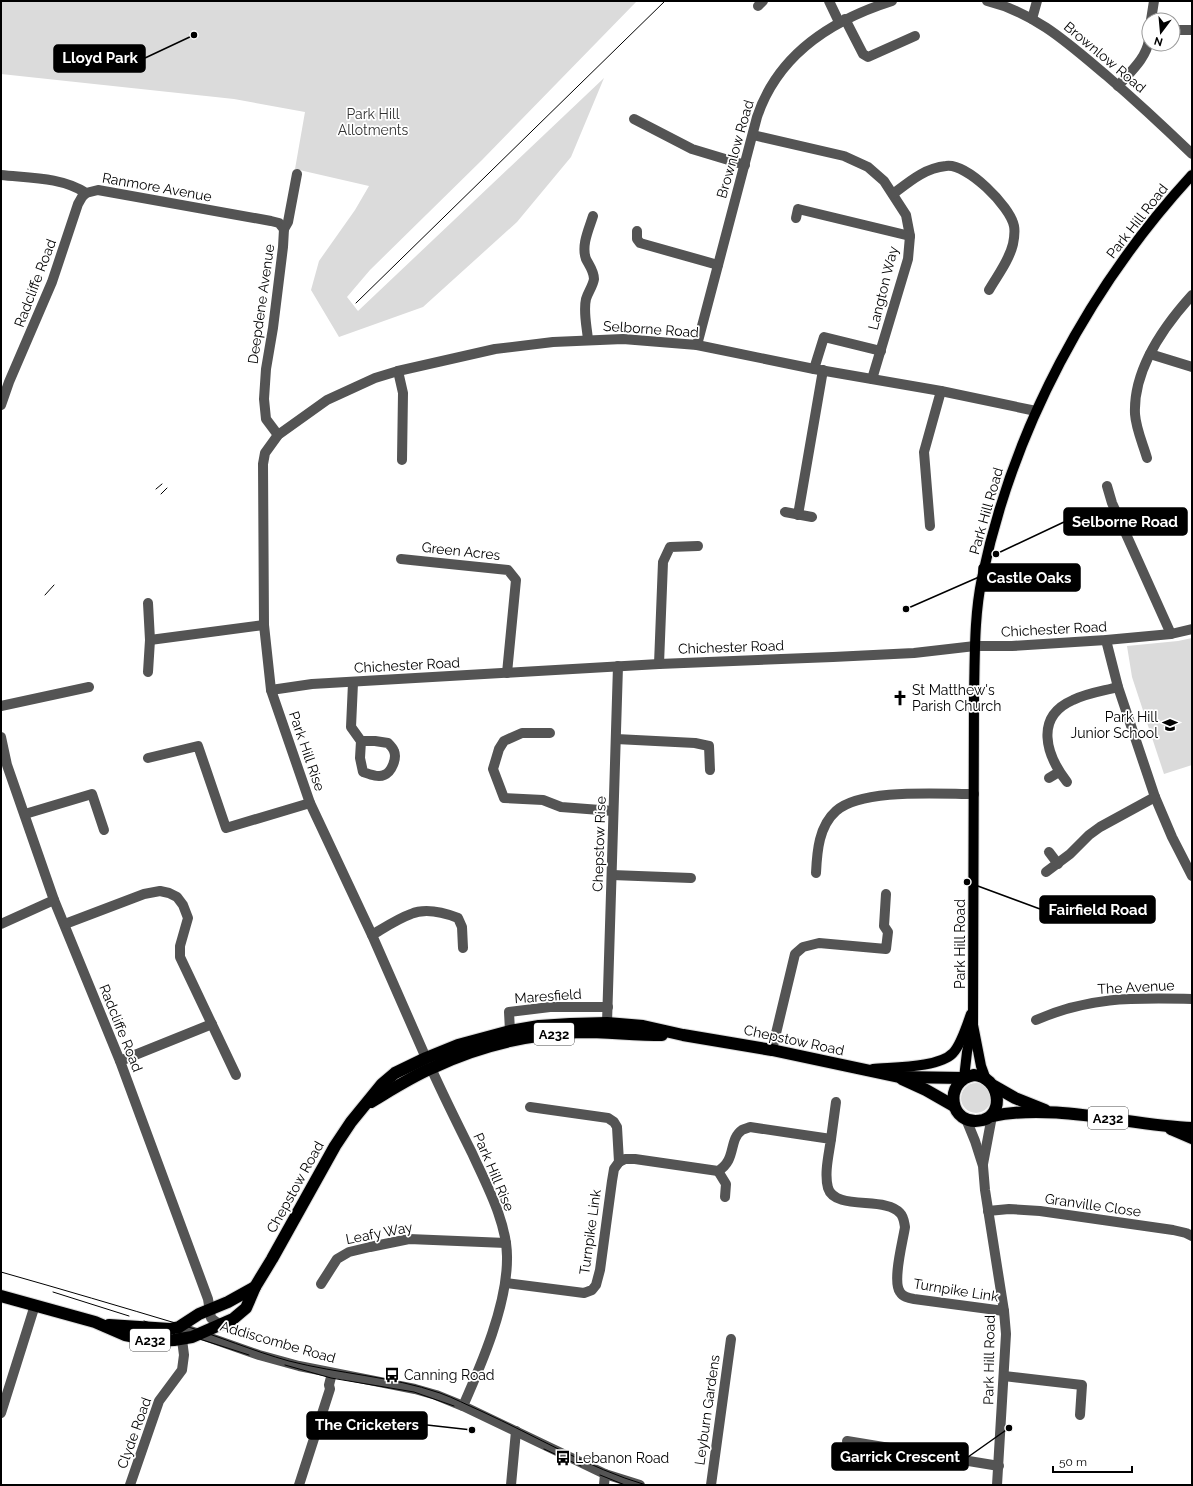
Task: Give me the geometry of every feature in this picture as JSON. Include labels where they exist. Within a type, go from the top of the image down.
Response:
[{"type":"highway","name":"Chepstow Road","points":[[429,1063],[458,1045],[510,1031],[539,1026],[607,1023],[643,1026],[683,1035],[772,1050],[899,1077],[964,1078]]},
{"type":"highway","name":"Chepstow Road","points":[[220,1325],[233,1319],[246,1308],[254,1287],[272,1260],[335,1146],[373,1094],[395,1073],[522,1038],[579,1032],[683,1035]]},
{"type":"highway","points":[[974,1075],[985,1077],[994,1086],[997,1101],[992,1116],[978,1120],[966,1120],[958,1114],[954,1106],[956,1086],[964,1078],[974,1075]]},
{"type":"highway","name":"Chepstow Road","points":[[899,1077],[954,1106]]},
{"type":"highway","name":"A232","points":[[994,1086],[1015,1098],[1052,1112]]},
{"type":"highway","name":"A232","points":[[992,1116],[1001,1114],[1052,1112],[1192,1128]]},
{"type":"highway","name":"A232","points":[[1164,1126],[1192,1138]]},
{"type":"highway","name":"Chepstow Road","points":[[210,1309],[228,1302],[254,1287]]},
{"type":"highway","name":"Addiscombe Road","points":[[1,1296],[104,1325],[125,1335],[147,1340],[165,1341],[182,1339],[220,1325]]},
{"type":"highway","name":"Addiscombe Road","points":[[104,1325],[170,1329],[179,1327],[192,1318],[210,1309]]},
{"type":"main road","name":"Park Hill Road","points":[[964,1078],[967,1052],[973,1025],[974,1005],[975,646],[982,578],[996,520],[1016,461],[1036,411],[1071,342],[1105,286],[1152,221],[1192,175]]},
{"type":"main road","points":[[864,1070],[928,1064],[946,1059],[957,1048],[974,1005]]},
{"type":"main road","name":"Park Hill Road","points":[[973,1025],[981,1066],[985,1077]]},
{"type":"street","points":[[829,1],[863,54],[868,57],[915,36]]},
{"type":"street","name":"Brownlow Road","points":[[697,345],[753,135],[762,103],[767,92],[783,69],[810,42],[842,21],[892,1]]},
{"type":"street","name":"Brownlow Road","points":[[987,1],[1032,19],[1058,34],[1118,86],[1192,154]]},
{"type":"street","points":[[1032,19],[1037,1]]},
{"type":"street","points":[[1153,12],[1154,1]]},
{"type":"street","points":[[1181,30],[1192,30]]},
{"type":"street","points":[[1118,86],[1141,60],[1145,52]]},
{"type":"street","points":[[634,119],[692,149],[745,165]]},
{"type":"street","name":"Langton Way","points":[[753,135],[844,156],[868,167],[884,182],[906,215],[910,236],[908,259],[872,379]]},
{"type":"street","points":[[893,194],[910,180],[927,170],[948,165],[964,170],[989,189],[1005,208],[1014,226],[1013,244],[1008,258],[989,290]]},
{"type":"street","name":"Deepdene Avenue","points":[[278,435],[266,420],[264,400],[266,369],[273,328],[284,229],[288,222],[298,174]]},
{"type":"street","name":"Ranmore Avenue","points":[[1,175],[62,182],[86,193],[98,190],[271,221],[279,224],[284,229]]},
{"type":"street","name":"Radcliffe Road","points":[[1,405],[9,382],[52,282],[78,204],[86,193]]},
{"type":"street","points":[[796,218],[798,209],[910,236]]},
{"type":"street","points":[[588,340],[586,300],[593,284],[594,277],[586,257],[584,247],[593,216]]},
{"type":"street","points":[[637,231],[637,239],[640,243],[718,266]]},
{"type":"street","points":[[1147,458],[1135,415],[1136,391],[1150,354],[1183,305],[1192,295]]},
{"type":"street","points":[[798,515],[824,337],[881,350]]},
{"type":"street","name":"Selborne Road","points":[[278,435],[327,400],[375,378],[398,371],[495,349],[553,342],[588,340],[630,339],[697,345],[941,391],[1036,411]]},
{"type":"street","points":[[1150,354],[1192,368]]},
{"type":"street","points":[[398,371],[404,402],[402,460]]},
{"type":"street","points":[[930,526],[924,452],[941,391]]},
{"type":"street","name":"Park Hill Rise","points":[[278,435],[265,453],[263,464],[264,625],[271,690],[310,803],[497,1209],[506,1243],[508,1258],[506,1283],[499,1312],[463,1406]]},
{"type":"street","points":[[1107,486],[1112,503],[1171,634]]},
{"type":"street","points":[[785,512],[812,517]]},
{"type":"street","points":[[659,664],[663,562],[670,547],[698,546]]},
{"type":"street","name":"Green Acres","points":[[401,559],[508,570],[516,580],[507,673]]},
{"type":"street","points":[[148,603],[150,640],[148,672]]},
{"type":"street","points":[[150,640],[264,625]]},
{"type":"street","name":"Chichester Road","points":[[271,690],[312,684],[353,683],[618,666],[926,652],[975,646],[1012,646],[1106,640],[1171,634],[1192,629]]},
{"type":"street","points":[[1106,640],[1118,687],[1155,797],[1172,837],[1192,876]]},
{"type":"street","name":"Chepstow Rise","points":[[607,1023],[618,666]]},
{"type":"street","points":[[353,683],[351,727],[361,741]]},
{"type":"street","points":[[1,706],[89,687]]},
{"type":"street","points":[[1067,782],[1059,772],[1049,751],[1047,735],[1050,719],[1060,707],[1074,699],[1118,687]]},
{"type":"street","points":[[550,733],[522,733],[504,741],[499,749],[493,769],[504,798],[543,800],[561,807],[613,811]]},
{"type":"street","name":"Radcliffe Road","points":[[1,737],[4,768],[25,814],[54,900],[120,1061],[208,1299],[211,1318],[220,1325]]},
{"type":"street","points":[[616,739],[695,742],[709,746],[710,770]]},
{"type":"street","points":[[148,758],[198,746],[226,828],[310,803]]},
{"type":"street","points":[[1049,778],[1059,772]]},
{"type":"street","points":[[25,814],[92,794],[104,830]]},
{"type":"street","points":[[816,873],[818,848],[823,830],[835,811],[847,803],[863,798],[885,795],[974,794]]},
{"type":"street","points":[[1046,872],[1070,854],[1089,835],[1100,827],[1155,797]]},
{"type":"street","points":[[1049,852],[1058,864]]},
{"type":"street","points":[[612,875],[691,878]]},
{"type":"street","points":[[65,924],[144,894],[160,891],[177,897],[183,905],[188,918],[180,946],[180,958],[236,1075]]},
{"type":"street","points":[[772,1050],[795,954],[803,947],[819,943],[886,948],[888,932],[884,926],[886,894]]},
{"type":"street","points":[[1,924],[54,900]]},
{"type":"street","points":[[372,935],[412,913],[422,911],[440,913],[458,918],[462,927],[463,948]]},
{"type":"street","name":"The Avenue","points":[[1036,1020],[1086,1003],[1108,1000],[1129,998],[1192,999]]},
{"type":"street","name":"Maresfield","points":[[510,1031],[509,1012],[550,1007],[608,1007]]},
{"type":"street","points":[[120,1061],[212,1024]]},
{"type":"street","name":"Turnpike Link","points":[[836,1102],[826,1179],[828,1190],[841,1200],[890,1207],[899,1212],[904,1218],[905,1227],[897,1279],[898,1289],[902,1295],[914,1299],[1004,1311]]},
{"type":"street","name":"Turnpike Link","points":[[506,1283],[584,1293],[592,1290],[596,1285],[600,1270],[614,1169],[619,1162],[617,1127],[614,1122],[608,1118],[530,1107]]},
{"type":"street","name":"Park Hill Road","points":[[983,1166],[992,1116]]},
{"type":"street","name":"Park Hill Road","points":[[966,1120],[983,1166],[1006,1334],[997,1485]]},
{"type":"street","points":[[619,1162],[625,1159],[635,1159],[718,1170],[726,1166],[735,1138],[741,1131],[750,1127],[831,1139]]},
{"type":"street","points":[[718,1170],[726,1184],[725,1197]]},
{"type":"street","name":"Granville Close","points":[[988,1211],[1009,1209],[1040,1211],[1173,1230],[1192,1236]]},
{"type":"street","name":"Leafy Way","points":[[321,1284],[337,1259],[348,1252],[370,1247],[409,1239],[506,1243]]},
{"type":"street","points":[[1,1414],[35,1305]]},
{"type":"street","name":"Addiscombe Road","points":[[179,1327],[299,1366],[415,1388],[463,1406],[605,1474],[640,1485]]},
{"type":"street","name":"Clyde Road","points":[[130,1485],[159,1401],[182,1370],[184,1360],[182,1332],[179,1327]]},
{"type":"street","name":"Leyburn Gardens","points":[[711,1485],[731,1339]]},
{"type":"street","points":[[299,1485],[330,1389],[329,1385],[332,1373]]},
{"type":"street","points":[[1004,1376],[1082,1385],[1080,1415]]},
{"type":"street","points":[[511,1485],[516,1431]]},
{"type":"street","points":[[846,1441],[999,1466]]},
{"type":"street","points":[[604,1485],[605,1474]]},
{"type":"green space","name":"Park Hill Allotments","points":[[1,1],[637,1],[482,160],[370,270],[347,297],[358,311],[604,78],[571,157],[517,222],[423,307],[339,337],[311,290],[319,261],[355,210],[369,186],[295,169],[305,112],[234,99],[1,74]]},
{"type":"green space","name":"Park Hill Junior School","points":[[1192,638],[1192,765],[1164,774],[1132,677],[1127,646],[1178,641]]},
{"type":"green space","points":[[976,1083],[986,1088],[991,1098],[986,1108],[976,1113],[966,1108],[961,1098],[966,1088]]},
{"type":"tram line","points":[[356,303],[665,1]]},
{"type":"tram line","points":[[156,489],[162,484]]},
{"type":"tram line","points":[[161,494],[167,488]]},
{"type":"tram line","points":[[45,595],[54,585]]},
{"type":"tram line","points":[[1,1272],[182,1325],[289,1361],[403,1383],[440,1393],[603,1470],[646,1485]]},
{"type":"tram line","points":[[53,1292],[129,1316]]},
{"type":"tram line","points":[[144,1321],[249,1355]]},
{"type":"tram line","points":[[285,1365],[331,1378],[414,1392],[454,1406]]},
{"type":"tram line","points":[[544,1449],[581,1466]]},
{"type":"tram line","points":[[600,1475],[625,1485]]},
{"type":"place","name":"Lloyd Park","points":[[194,35]]},
{"type":"place","name":"Selborne Road","points":[[996,554]]},
{"type":"place","name":"Castle Oaks","points":[[906,609]]},
{"type":"place","name":"St Matthew's Parish Church","points":[[900,698]]},
{"type":"place","name":"Park Hill Junior School","points":[[1170,725]]},
{"type":"place","name":"Fairfield Road","points":[[967,882]]},
{"type":"place","name":"Canning Road","points":[[392,1375]]},
{"type":"place","name":"Garrick Crescent","points":[[1009,1428]]},
{"type":"place","name":"The Cricketers","points":[[472,1430]]},
{"type":"place","name":"Lebanon Road","points":[[563,1458]]}]
